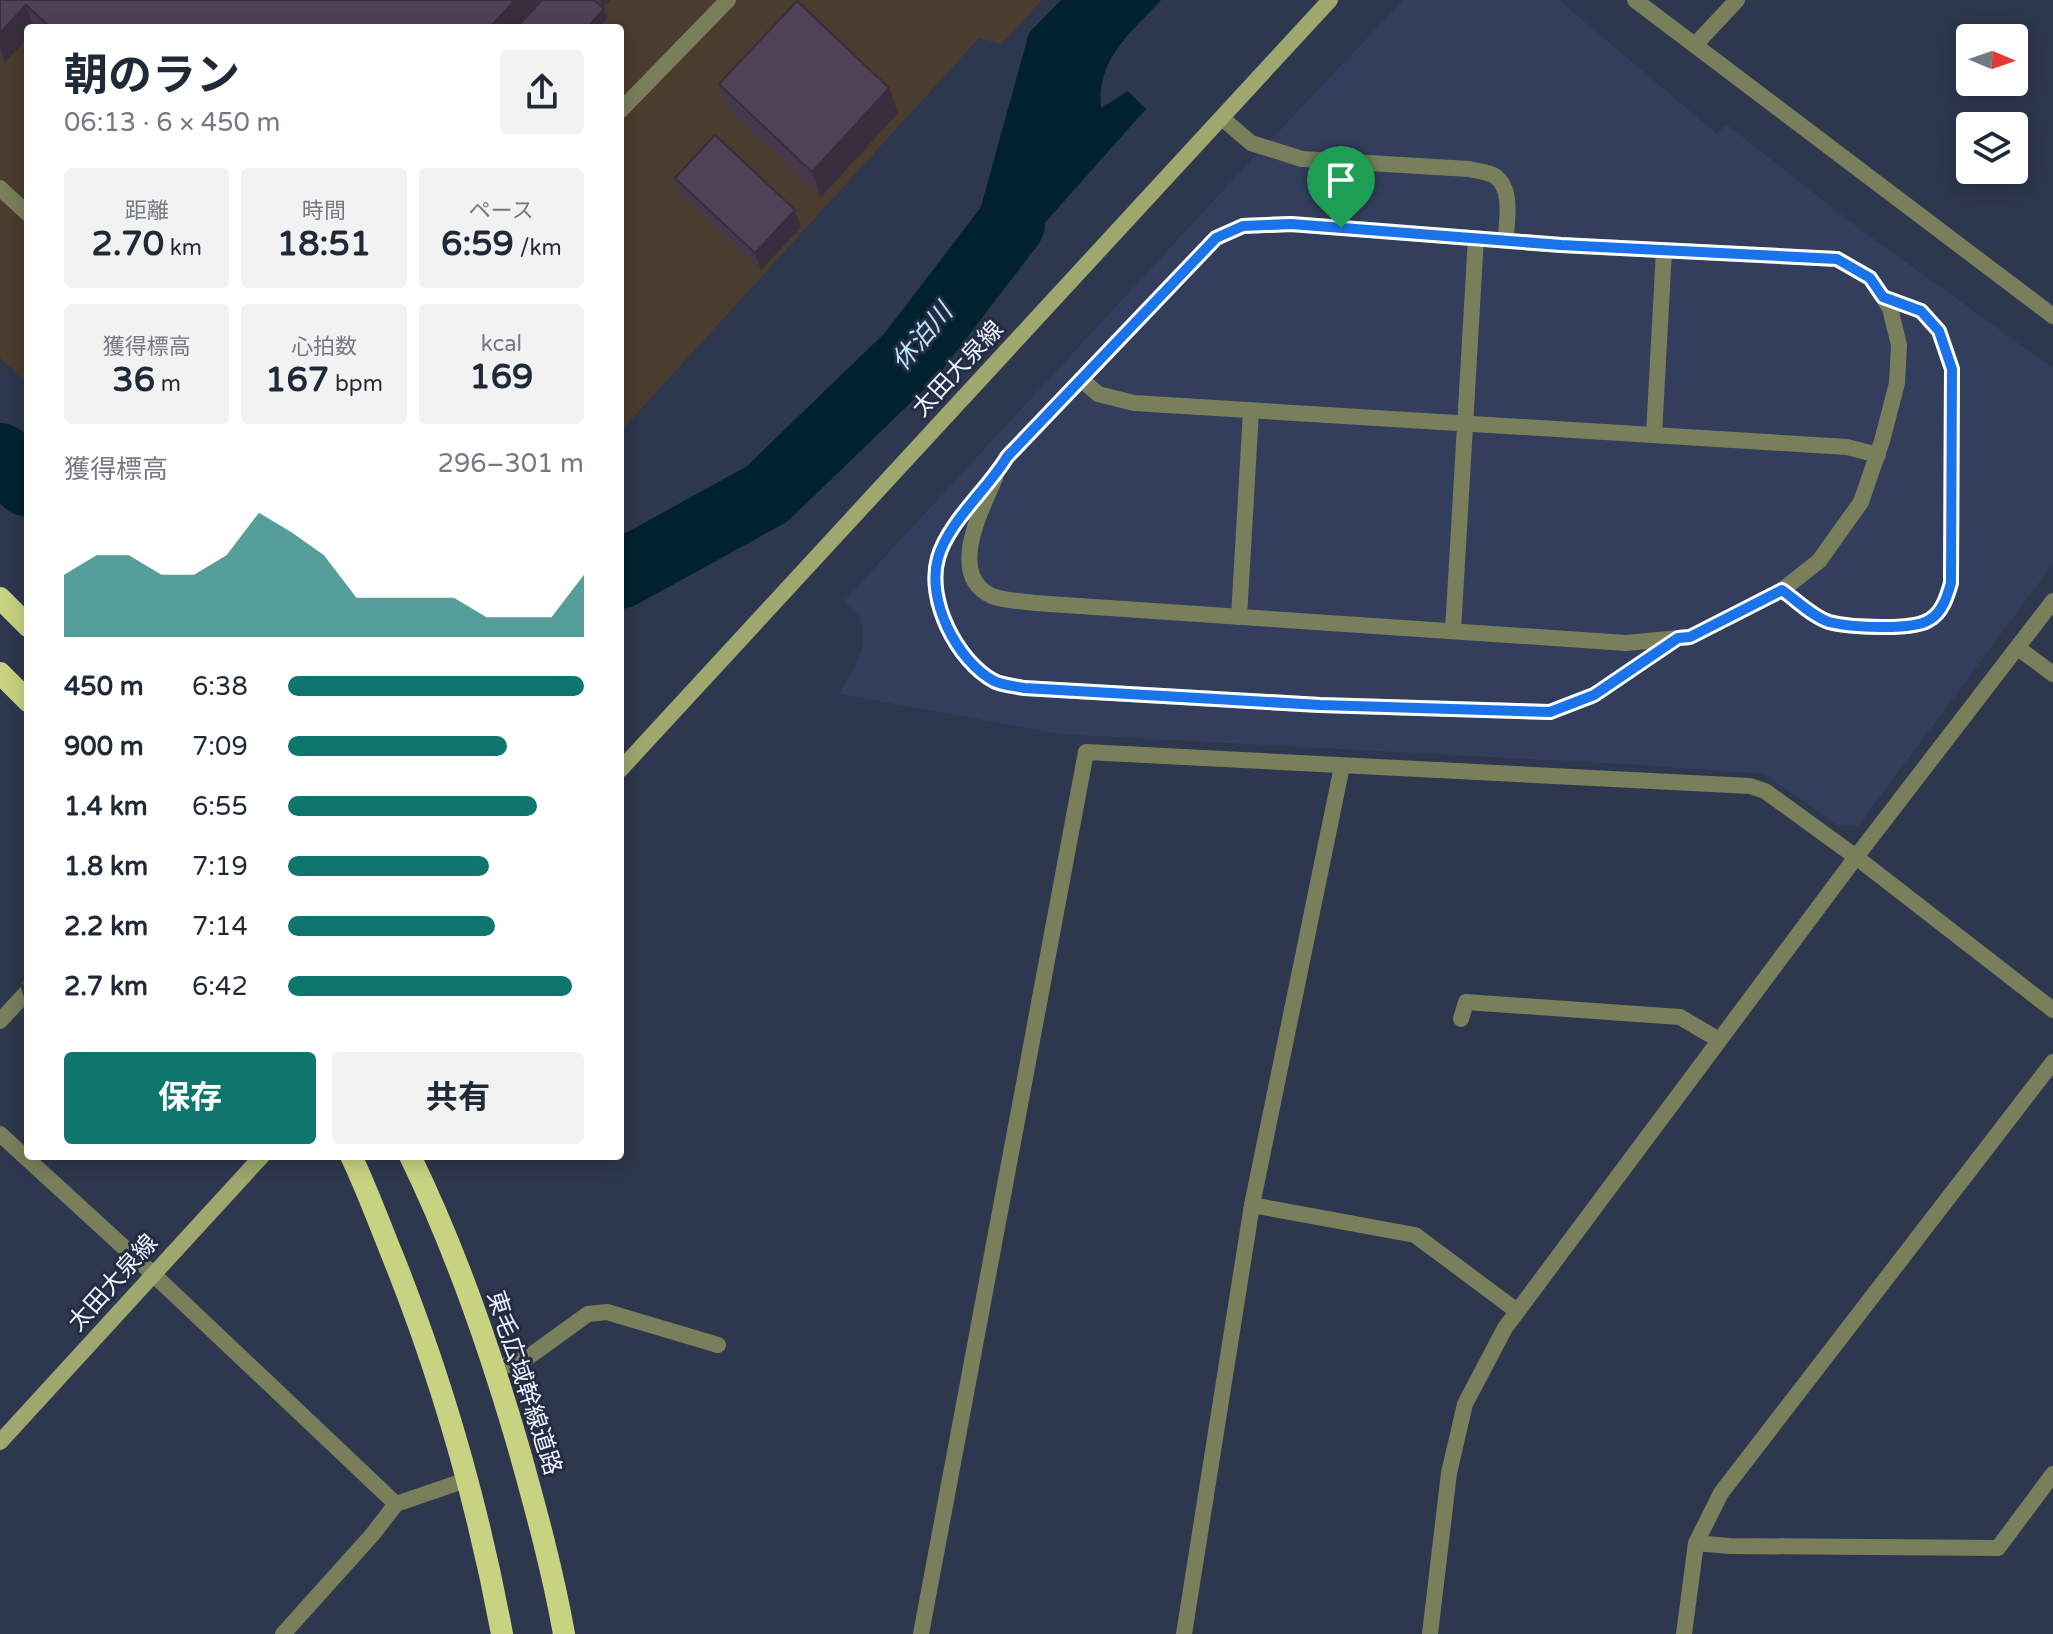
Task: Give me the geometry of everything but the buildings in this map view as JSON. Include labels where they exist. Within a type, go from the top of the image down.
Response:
[{"type":"highway","points":[[0,598],[24,622]]},
{"type":"highway","points":[[0,673],[24,697]]},
{"type":"highway","points":[[353,1160],[425,1336],[469,1479],[486,1547],[502,1634]]},
{"type":"highway","name":"東毛広域幹線道路","points":[[412,1160],[463,1277],[496,1369],[529,1485],[564,1634]]},
{"type":"main road","name":"太田大泉線","points":[[624,766],[1330,0]]},
{"type":"main road","name":"太田大泉線","points":[[0,1442],[258,1160]]},
{"type":"street","points":[[624,107],[728,0]]},
{"type":"street","points":[[1635,0],[2053,316]]},
{"type":"street","points":[[1695,45],[1737,0]]},
{"type":"street","points":[[1222,118],[1251,143],[1302,159],[1469,169],[1494,175],[1505,188],[1506,241]]},
{"type":"street","points":[[0,188],[24,210]]},
{"type":"street","points":[[1291,224],[1506,241],[1837,259],[1870,278],[1890,308],[1899,345],[1897,383],[1878,455],[1861,502],[1819,561],[1782,590],[1690,637],[1626,643],[1035,603],[992,596],[977,584],[968,562],[972,536],[995,478],[1007,457],[1216,238],[1243,226],[1291,224]]},
{"type":"street","points":[[1453,631],[1476,238]]},
{"type":"street","points":[[1654,435],[1664,250]]},
{"type":"street","points":[[1782,590],[1828,621],[1856,625],[1916,626],[1932,619],[1946,601],[1951,583],[1952,369],[1939,331],[1921,311],[1883,297]]},
{"type":"street","points":[[1081,379],[1098,394],[1134,403],[1847,447],[1878,455]]},
{"type":"street","points":[[1239,617],[1251,411]]},
{"type":"street","points":[[995,478],[952,529],[938,558],[936,579],[947,629],[963,654],[994,681],[1024,688],[1320,705],[1550,712],[1594,695],[1678,638]]},
{"type":"street","points":[[1430,1634],[1449,1473],[1465,1404],[1505,1328],[1856,857],[2053,601]]},
{"type":"street","points":[[2018,648],[2053,674]]},
{"type":"street","points":[[921,1634],[1086,752],[1750,786],[1765,791],[1856,857],[2053,1010]]},
{"type":"street","points":[[1184,1634],[1252,1205],[1342,766]]},
{"type":"street","points":[[0,1021],[24,995]]},
{"type":"street","points":[[1461,1019],[1466,1002],[1680,1017],[1719,1040]]},
{"type":"street","points":[[1684,1634],[1696,1543],[1721,1493],[2053,1062]]},
{"type":"street","points":[[0,1134],[24,1156]]},
{"type":"street","points":[[28,1160],[396,1504]]},
{"type":"street","points":[[1252,1205],[1415,1235],[1517,1311]]},
{"type":"street","points":[[496,1369],[527,1358],[588,1314],[607,1312],[718,1345]]},
{"type":"street","points":[[1696,1543],[1729,1546],[1998,1548],[2053,1474]]},
{"type":"street","points":[[283,1634],[396,1504],[469,1479]]},
{"type":"shaded area","points":[[0,0],[1042,0],[1001,44],[979,38],[624,428],[624,24],[24,24],[24,380],[0,358]]},
{"type":"shaded area","points":[[1061,0],[1161,0],[1118,48],[1104,75],[1101,91],[1101,108],[1128,91],[1146,109],[985,290],[956,297],[1029,33]]},
{"type":"shaded area","points":[[1403,0],[1559,0],[1717,134],[1726,124],[1856,226],[2053,368],[2053,564],[1858,826],[1837,825],[1764,774],[1059,734],[839,694],[857,663],[863,643],[861,618],[844,601]]},
{"type":"waterway","name":"休泊川","points":[[624,573],[767,494],[910,356],[1011,224]]},
{"type":"waterway","name":"休泊川","points":[[0,457],[24,479]]},
{"type":"route","points":[[1291,224],[1341,228],[1561,245],[1837,259],[1854,267],[1870,278],[1883,297],[1921,311],[1939,331],[1952,369],[1951,583],[1946,601],[1932,619],[1916,626],[1856,625],[1828,621],[1782,590],[1690,637],[1678,638],[1594,695],[1550,712],[1320,705],[1024,688],[994,681],[963,654],[947,629],[936,579],[938,558],[952,529],[995,478],[1007,457],[1216,238],[1243,226],[1291,224]]}]
